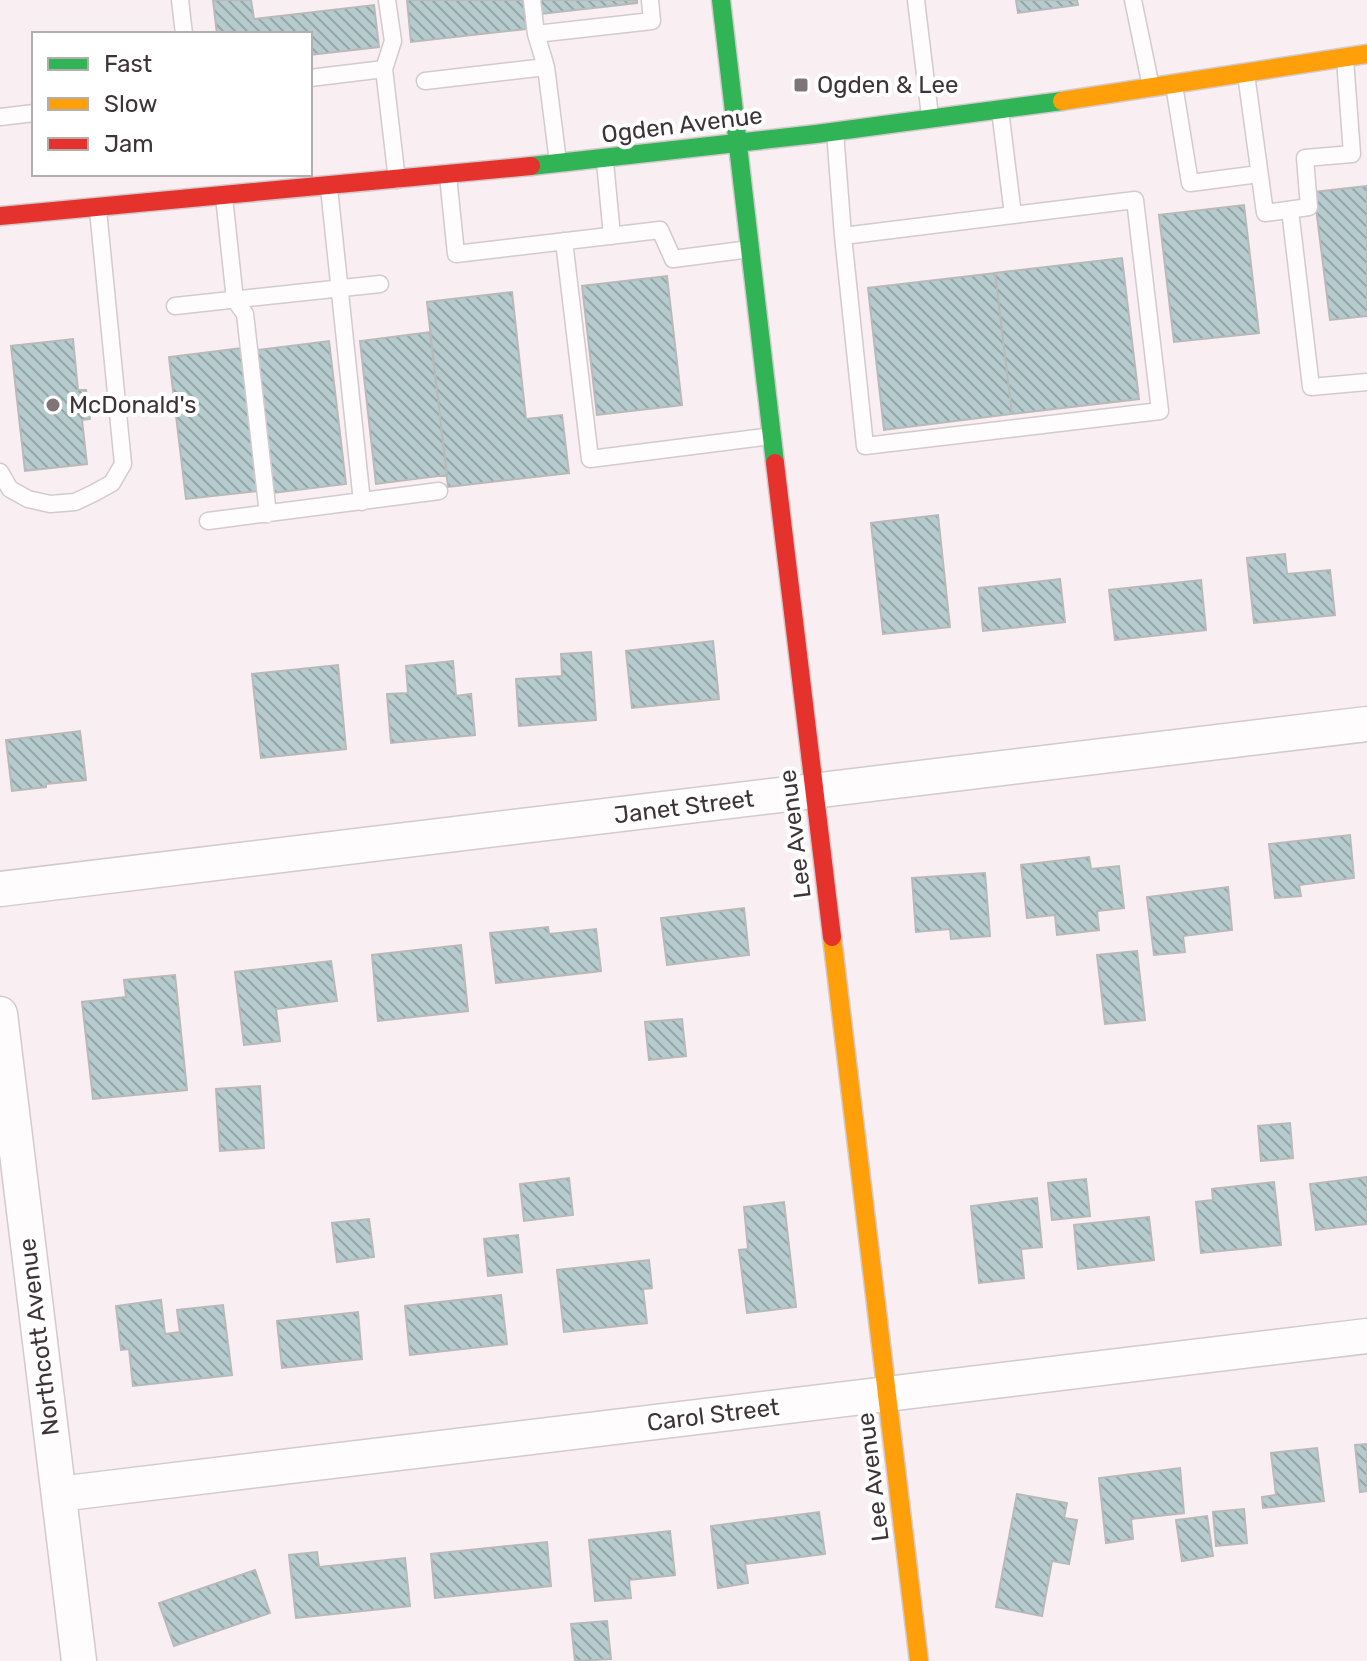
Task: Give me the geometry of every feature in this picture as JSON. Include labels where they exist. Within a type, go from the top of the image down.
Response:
[{"type":"street","name":"Lee Avenue","points":[[721,0],[919,1661]]},
{"type":"street","name":"Ogden Avenue","points":[[0,216],[397,180],[739,143],[1174,85],[1367,54]]},
{"type":"street","name":"Janet Street","points":[[0,889],[1367,724]]},
{"type":"street","name":"Northcott Avenue","points":[[0,1014],[79,1661]]},
{"type":"street","name":"Carol Street","points":[[59,1494],[1367,1336]]},
{"type":"lane","points":[[180,0],[184,32]]},
{"type":"lane","points":[[387,0],[393,41],[384,69],[397,180]]},
{"type":"lane","points":[[532,0],[536,34],[546,67],[559,163]]},
{"type":"lane","points":[[536,34],[652,21],[650,0]]},
{"type":"lane","points":[[916,0],[930,118]]},
{"type":"lane","points":[[1133,0],[1151,88]]},
{"type":"lane","points":[[1246,73],[1265,213],[1290,210],[1309,207],[1305,158],[1352,154],[1345,58]]},
{"type":"lane","points":[[425,81],[546,67]]},
{"type":"lane","points":[[312,78],[384,69]]},
{"type":"lane","points":[[1174,85],[1190,183],[1259,174]]},
{"type":"lane","points":[[1000,109],[1013,215]]},
{"type":"lane","points":[[0,117],[32,113]]},
{"type":"lane","points":[[835,131],[843,236],[865,446],[1160,411],[1135,200],[843,236]]},
{"type":"lane","points":[[604,158],[612,236]]},
{"type":"lane","points":[[448,174],[456,254],[660,230],[673,259],[751,249]]},
{"type":"lane","points":[[249,176],[251,194]]},
{"type":"lane","points":[[329,186],[362,502]]},
{"type":"lane","points":[[224,197],[235,300],[245,314],[268,514]]},
{"type":"lane","points":[[0,472],[10,489],[28,499],[50,504],[75,502],[94,493],[112,483],[123,464],[98,208]]},
{"type":"lane","points":[[1290,210],[1311,387],[1367,382]]},
{"type":"lane","points":[[564,241],[590,459],[773,436]]},
{"type":"lane","points":[[175,306],[380,284]]},
{"type":"lane","points":[[208,521],[439,491]]},
{"type":"building","points":[[213,0],[251,0],[254,19],[374,5],[379,47],[312,55],[312,32],[217,32]]},
{"type":"building","points":[[407,0],[523,0],[526,29],[411,42]]},
{"type":"building","points":[[540,0],[637,0],[637,3],[541,14]]},
{"type":"building","points":[[1016,0],[1077,0],[1078,5],[1018,13]]},
{"type":"building","points":[[1367,186],[1367,316],[1330,320],[1314,192]]},
{"type":"building","points":[[1244,205],[1259,333],[1174,342],[1159,215]]},
{"type":"building","points":[[1122,258],[1139,399],[1012,414],[995,273]]},
{"type":"building","points":[[995,273],[1012,414],[884,430],[868,288]]},
{"type":"building","points":[[667,276],[682,405],[597,415],[582,286]]},
{"type":"building","points":[[512,292],[526,419],[562,415],[569,473],[448,487],[427,302]]},
{"type":"building","points":[[430,332],[447,475],[376,484],[360,341]]},
{"type":"building","name":"McDonald's","points":[[73,339],[78,390],[86,390],[90,419],[82,420],[87,464],[25,471],[11,346]]},
{"type":"building","points":[[329,341],[346,484],[273,493],[257,350]]},
{"type":"building","points":[[241,348],[258,491],[186,499],[169,357]]},
{"type":"building","points":[[938,515],[950,627],[883,634],[871,523]]},
{"type":"building","points":[[1285,554],[1287,574],[1330,570],[1335,615],[1254,623],[1247,558]]},
{"type":"building","points":[[1060,579],[1065,622],[983,631],[979,588]]},
{"type":"building","points":[[1201,580],[1206,630],[1115,640],[1109,590]]},
{"type":"building","points":[[713,641],[719,699],[632,708],[626,651]]},
{"type":"building","points":[[591,652],[596,720],[519,726],[516,679],[562,676],[561,654]]},
{"type":"building","points":[[453,661],[456,696],[471,694],[475,735],[391,743],[387,694],[408,693],[406,666]]},
{"type":"building","points":[[338,665],[346,749],[261,758],[252,674]]},
{"type":"building","points":[[80,731],[86,780],[12,791],[6,740]]},
{"type":"building","points":[[1350,835],[1354,878],[1299,885],[1301,896],[1275,898],[1269,844]]},
{"type":"building","points":[[1089,857],[1091,869],[1119,866],[1124,908],[1097,911],[1099,930],[1057,935],[1055,915],[1027,918],[1021,865]]},
{"type":"building","points":[[985,873],[990,936],[951,939],[950,929],[916,932],[912,878]]},
{"type":"building","points":[[1228,887],[1232,930],[1183,936],[1185,952],[1154,955],[1147,897]]},
{"type":"building","points":[[744,908],[749,955],[667,965],[661,918]]},
{"type":"building","points":[[548,927],[549,934],[596,929],[601,971],[496,983],[490,933]]},
{"type":"building","points":[[461,945],[468,1011],[378,1021],[372,955]]},
{"type":"building","points":[[1137,951],[1145,1020],[1105,1024],[1097,955]]},
{"type":"building","points":[[331,961],[337,1001],[276,1009],[280,1041],[244,1045],[235,972]]},
{"type":"building","points":[[175,975],[187,1090],[93,1099],[82,1002],[126,997],[124,980]]},
{"type":"building","points":[[682,1019],[686,1056],[649,1060],[645,1022]]},
{"type":"building","points":[[260,1086],[264,1148],[220,1151],[216,1089]]},
{"type":"building","points":[[1290,1123],[1293,1158],[1261,1161],[1258,1126]]},
{"type":"building","points":[[1367,1177],[1367,1224],[1316,1230],[1310,1184]]},
{"type":"building","points":[[569,1178],[573,1215],[524,1221],[520,1184]]},
{"type":"building","points":[[1086,1179],[1090,1216],[1052,1220],[1048,1183]]},
{"type":"building","points":[[1274,1182],[1281,1245],[1201,1253],[1196,1202],[1213,1200],[1212,1189]]},
{"type":"building","points":[[1037,1198],[1042,1247],[1021,1249],[1024,1278],[979,1283],[971,1206]]},
{"type":"building","points":[[784,1202],[796,1307],[747,1313],[739,1250],[748,1249],[744,1207]]},
{"type":"building","points":[[1149,1217],[1154,1260],[1078,1269],[1074,1225]]},
{"type":"building","points":[[369,1219],[374,1257],[337,1262],[332,1223]]},
{"type":"building","points":[[518,1235],[522,1272],[488,1276],[484,1239]]},
{"type":"building","points":[[649,1260],[652,1288],[643,1289],[647,1323],[564,1332],[557,1270]]},
{"type":"building","points":[[501,1295],[507,1344],[410,1355],[405,1306]]},
{"type":"building","points":[[161,1300],[165,1334],[180,1332],[177,1310],[223,1305],[232,1375],[133,1386],[129,1349],[121,1350],[116,1306]]},
{"type":"building","points":[[358,1312],[362,1359],[282,1368],[277,1321]]},
{"type":"building","points":[[1367,1444],[1367,1491],[1360,1492],[1355,1445]]},
{"type":"building","points":[[1317,1448],[1324,1501],[1263,1508],[1262,1497],[1276,1495],[1271,1453]]},
{"type":"building","points":[[1180,1468],[1184,1513],[1131,1519],[1133,1539],[1106,1543],[1099,1478]]},
{"type":"building","points":[[1017,1494],[1067,1503],[1064,1518],[1077,1520],[1069,1564],[1052,1561],[1042,1616],[996,1607]]},
{"type":"building","points":[[1244,1509],[1247,1543],[1216,1546],[1213,1512]]},
{"type":"building","points":[[819,1512],[825,1554],[745,1564],[748,1583],[718,1588],[711,1526]]},
{"type":"building","points":[[1207,1516],[1213,1556],[1182,1561],[1176,1520]]},
{"type":"building","points":[[670,1531],[675,1575],[629,1580],[631,1598],[595,1601],[589,1540]]},
{"type":"building","points":[[547,1542],[551,1586],[435,1598],[431,1554]]},
{"type":"building","points":[[317,1552],[319,1567],[405,1558],[410,1606],[296,1618],[289,1555]]},
{"type":"building","points":[[255,1570],[270,1613],[174,1646],[159,1603]]},
{"type":"building","points":[[607,1621],[611,1659],[575,1661],[571,1624]]},
{"type":"traffic: fast","points":[[721,0],[775,463]]},
{"type":"traffic: fast","points":[[531,166],[816,134],[1062,101]]},
{"type":"traffic: slow","points":[[1062,101],[1367,54]]},
{"type":"traffic: slow","points":[[832,937],[919,1661]]},
{"type":"traffic: jam","points":[[0,216],[531,166]]},
{"type":"traffic: jam","points":[[775,463],[832,937]]},
{"type":"place","name":"Ogden & Lee","points":[[801,85]]},
{"type":"place","name":"McDonald's","points":[[53,405]]}]
